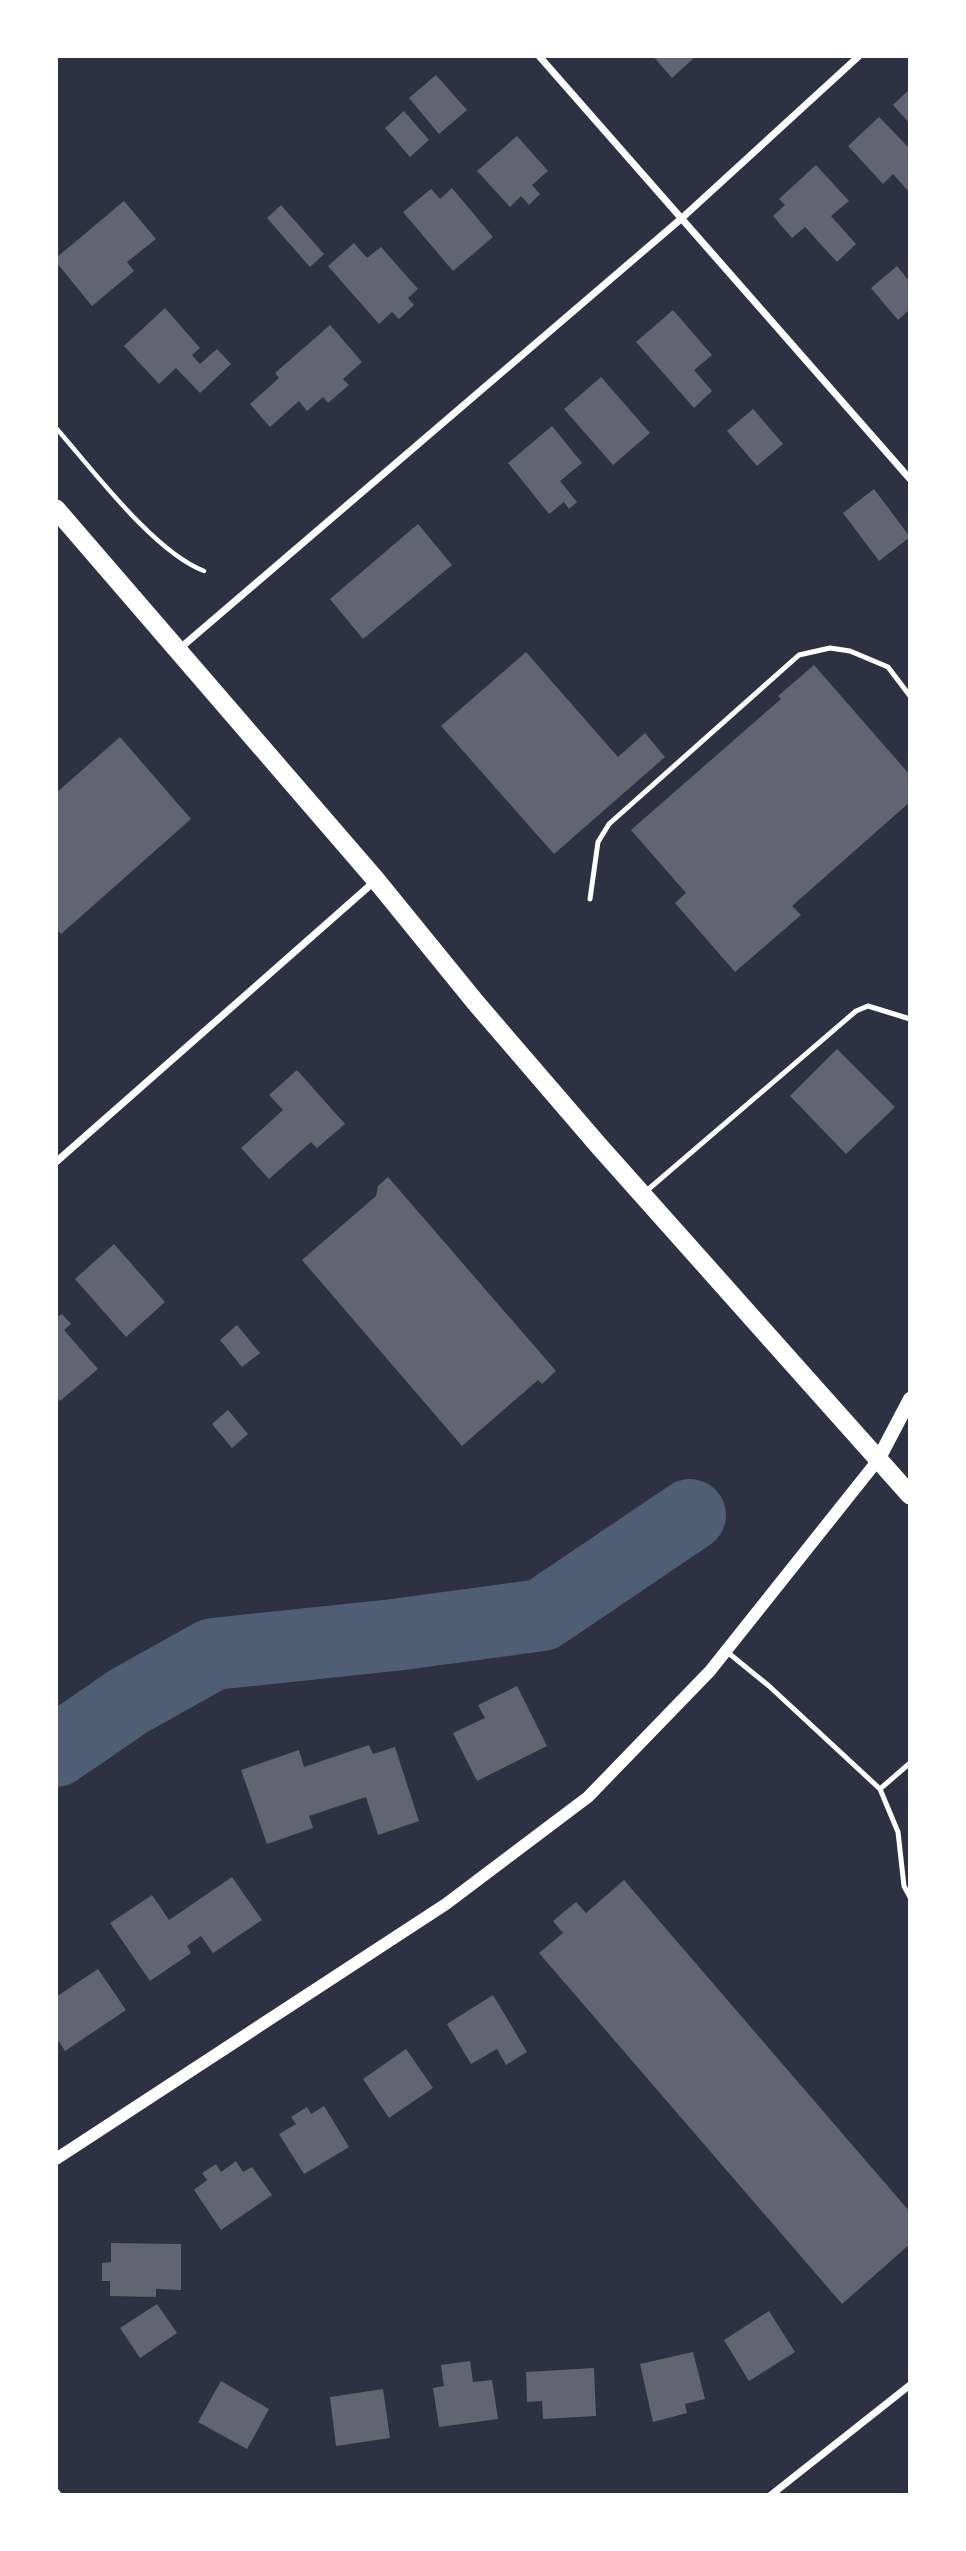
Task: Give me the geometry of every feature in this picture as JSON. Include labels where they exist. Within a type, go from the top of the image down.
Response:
[{"type":"highway","points":[[56,509],[376,880],[476,1003],[642,1195],[910,1494]]},
{"type":"main road","points":[[878,1460],[910,1399]]},
{"type":"street","points":[[539,56],[910,479]]},
{"type":"street","points":[[178,650],[682,218],[859,56]]},
{"type":"street","points":[[56,1161],[376,880]]},
{"type":"street","points":[[56,2159],[446,1904],[577,1805],[651,1734],[726,1651],[878,1460]]},
{"type":"street","points":[[771,2495],[910,2385]]},
{"type":"lane","points":[[590,900],[598,842],[609,824],[799,655],[830,648],[850,651],[888,667],[910,696]]},
{"type":"lane","points":[[642,1195],[856,1011],[868,1006],[910,1019]]},
{"type":"lane","points":[[726,1651],[769,1686],[880,1789],[898,1832],[904,1886],[910,1897]]},
{"type":"lane","points":[[880,1789],[910,1763]]},
{"type":"path","points":[[56,428],[138,520],[174,555],[204,571]]},
{"type":"building","points":[[653,56],[696,56],[672,78]]},
{"type":"building","points":[[436,75],[467,110],[439,134],[409,98]]},
{"type":"building","points":[[910,89],[910,124],[893,105]]},
{"type":"building","points":[[404,111],[429,140],[410,157],[385,128]]},
{"type":"building","points":[[879,117],[910,149],[910,193],[893,174],[883,184],[848,146]]},
{"type":"building","points":[[517,136],[548,171],[532,185],[540,194],[529,205],[521,196],[510,207],[477,171]]},
{"type":"building","points":[[816,165],[849,201],[831,216],[856,244],[837,262],[805,227],[792,238],[773,216],[785,205],[779,199]]},
{"type":"building","points":[[452,188],[493,237],[453,271],[403,212],[431,189],[440,199]]},
{"type":"building","points":[[124,201],[156,239],[127,262],[134,271],[92,306],[56,262],[56,258]]},
{"type":"building","points":[[281,205],[324,254],[310,267],[267,218]]},
{"type":"building","points":[[354,243],[367,258],[381,247],[418,289],[408,298],[414,305],[399,319],[392,312],[379,324],[328,266]]},
{"type":"building","points":[[897,266],[910,282],[910,309],[898,320],[871,288]]},
{"type":"building","points":[[165,308],[200,348],[192,355],[200,364],[217,349],[231,364],[200,393],[176,368],[159,384],[124,346]]},
{"type":"building","points":[[673,310],[712,355],[694,370],[712,391],[694,408],[636,342]]},
{"type":"building","points":[[330,325],[362,362],[343,379],[349,385],[328,403],[323,397],[307,411],[299,401],[270,427],[250,404],[279,378],[275,373]]},
{"type":"building","points":[[601,377],[650,433],[613,465],[564,409]]},
{"type":"building","points":[[753,409],[783,444],[757,466],[727,431]]},
{"type":"building","points":[[552,426],[582,463],[560,481],[577,502],[569,509],[564,502],[549,514],[508,463]]},
{"type":"building","points":[[874,489],[910,537],[879,561],[843,513]]},
{"type":"building","points":[[418,524],[452,565],[363,639],[330,599]]},
{"type":"building","points":[[526,652],[618,757],[645,733],[665,757],[554,854],[441,726]]},
{"type":"building","points":[[814,665],[910,775],[910,802],[792,906],[801,915],[735,972],[675,903],[686,893],[631,830],[781,699],[778,696]]},
{"type":"building","points":[[120,737],[191,819],[61,934],[56,929],[56,793]]},
{"type":"building","points":[[837,1049],[895,1107],[846,1154],[790,1096]]},
{"type":"building","points":[[297,1070],[345,1124],[317,1148],[311,1142],[269,1179],[241,1148],[283,1110],[269,1095]]},
{"type":"building","points":[[388,1177],[556,1371],[542,1384],[538,1380],[462,1446],[302,1260],[376,1196],[378,1186]]},
{"type":"building","points":[[114,1244],[165,1302],[126,1337],[75,1279]]},
{"type":"building","points":[[62,1314],[71,1324],[64,1330],[98,1369],[60,1401],[56,1396],[56,1318]]},
{"type":"building","points":[[237,1325],[260,1353],[242,1367],[220,1340]]},
{"type":"building","points":[[228,1410],[248,1434],[232,1448],[212,1424]]},
{"type":"building","points":[[517,1686],[547,1746],[477,1781],[453,1733],[485,1718],[478,1705]]},
{"type":"building","points":[[369,1745],[373,1754],[395,1747],[419,1821],[378,1835],[366,1797],[309,1816],[313,1828],[267,1844],[241,1770],[299,1750],[304,1767]]},
{"type":"building","points":[[232,1877],[262,1920],[213,1953],[201,1936],[187,1946],[191,1953],[150,1981],[110,1923],[152,1895],[169,1920]]},
{"type":"building","points":[[624,1880],[910,2212],[910,2244],[842,2304],[539,1953],[563,1933],[553,1921],[576,1902],[586,1913]]},
{"type":"building","points":[[98,1969],[126,2010],[65,2051],[56,2037],[56,1997]]},
{"type":"building","points":[[493,1995],[527,2052],[506,2065],[497,2049],[471,2064],[447,2024]]},
{"type":"building","points":[[406,2049],[433,2088],[389,2118],[363,2079]]},
{"type":"building","points":[[324,2106],[349,2147],[304,2174],[279,2134],[296,2124],[291,2117],[307,2107],[311,2114]]},
{"type":"building","points":[[236,2161],[243,2172],[252,2167],[272,2195],[221,2230],[194,2190],[207,2180],[202,2173],[216,2164],[221,2172]]},
{"type":"building","points":[[111,2243],[181,2244],[181,2290],[156,2289],[156,2297],[110,2296],[110,2281],[102,2281],[102,2263],[111,2262]]},
{"type":"building","points":[[157,2304],[177,2333],[140,2358],[120,2328]]},
{"type":"building","points":[[769,2311],[795,2352],[749,2381],[724,2340]]},
{"type":"building","points":[[693,2352],[705,2399],[685,2404],[687,2413],[653,2422],[640,2364]]},
{"type":"building","points":[[470,2361],[473,2382],[492,2380],[498,2419],[439,2427],[433,2388],[444,2386],[441,2365]]},
{"type":"building","points":[[594,2368],[596,2416],[543,2419],[542,2401],[527,2402],[526,2372]]},
{"type":"building","points":[[221,2381],[269,2409],[247,2449],[198,2422]]},
{"type":"building","points":[[383,2389],[390,2438],[336,2446],[330,2397]]},
{"type":"waterway","points":[[56,1751],[129,1701],[213,1654],[394,1635],[542,1615],[690,1515]]}]
